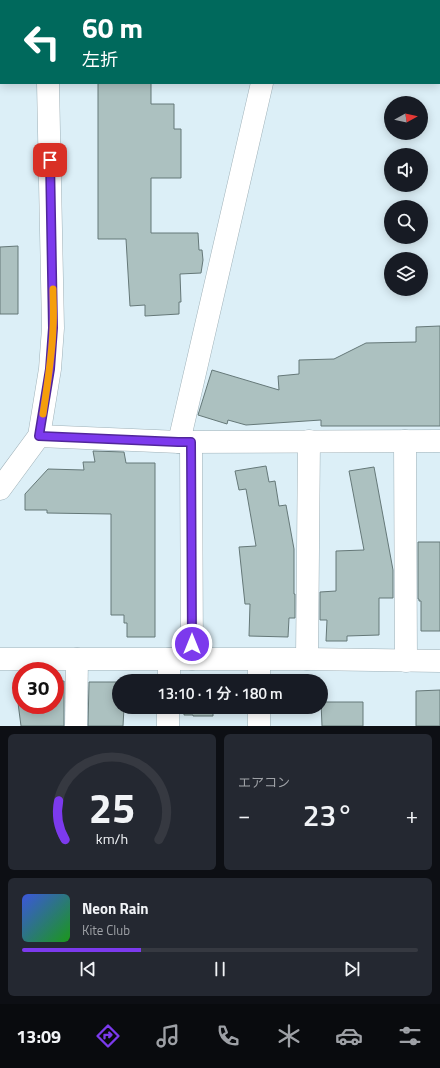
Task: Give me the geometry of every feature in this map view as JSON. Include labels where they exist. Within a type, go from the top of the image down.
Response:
[{"type":"street","points":[[0,489],[39,436],[50,369],[53,328],[48,84]]},
{"type":"street","points":[[192,659],[185,442],[262,84]]},
{"type":"street","points":[[39,436],[185,442],[440,441]]},
{"type":"street","points":[[307,659],[308,441]]},
{"type":"street","points":[[405,441],[406,661]]},
{"type":"street","points":[[0,658],[440,661]]},
{"type":"street","points":[[76,726],[77,659]]},
{"type":"street","points":[[169,659],[169,674]]},
{"type":"street","points":[[259,660],[259,674]]},
{"type":"street","points":[[168,714],[168,726]]},
{"type":"street","points":[[259,714],[259,726]]},
{"type":"building","points":[[98,84],[151,84],[151,104],[174,104],[174,129],[181,129],[181,178],[151,178],[151,233],[198,233],[199,250],[202,250],[203,260],[201,273],[180,274],[181,302],[179,302],[179,314],[145,316],[145,305],[130,306],[126,239],[98,239]]},
{"type":"building","points":[[18,246],[18,314],[0,314],[0,247]]},
{"type":"building","points":[[440,326],[440,426],[321,426],[321,420],[246,425],[228,420],[227,424],[198,415],[212,370],[279,390],[278,376],[299,374],[299,360],[334,359],[366,343],[416,342],[416,327]]},
{"type":"building","points":[[93,451],[124,452],[126,463],[155,463],[155,637],[127,637],[127,623],[124,623],[124,615],[111,615],[111,514],[47,513],[47,510],[25,510],[25,494],[48,469],[84,470],[83,462],[95,462]]},
{"type":"building","points":[[266,466],[269,482],[275,481],[279,506],[286,505],[294,549],[295,618],[289,618],[288,637],[249,636],[250,604],[245,604],[239,547],[256,546],[246,489],[239,490],[235,471]]},
{"type":"building","points":[[374,467],[393,570],[393,598],[379,598],[379,635],[347,636],[347,641],[326,641],[327,620],[320,620],[320,592],[336,591],[336,551],[364,550],[349,471]]},
{"type":"building","points":[[418,542],[440,542],[440,631],[421,631],[421,601],[418,599]]},
{"type":"building","points":[[89,682],[112,682],[112,714],[124,714],[123,726],[88,726]]},
{"type":"building","points":[[440,690],[440,726],[416,726],[416,691]]},
{"type":"building","points":[[328,702],[363,702],[363,726],[322,726],[322,714],[328,714]]},
{"type":"building","points":[[19,714],[64,714],[64,726],[21,726]]},
{"type":"building","points":[[213,714],[213,716],[193,716],[184,715]]},
{"type":"slow traffic","points":[[43,414],[50,369],[53,328],[53,289]]},
{"type":"route","points":[[50,160],[53,328],[50,369],[39,436],[191,442],[192,644]]}]
